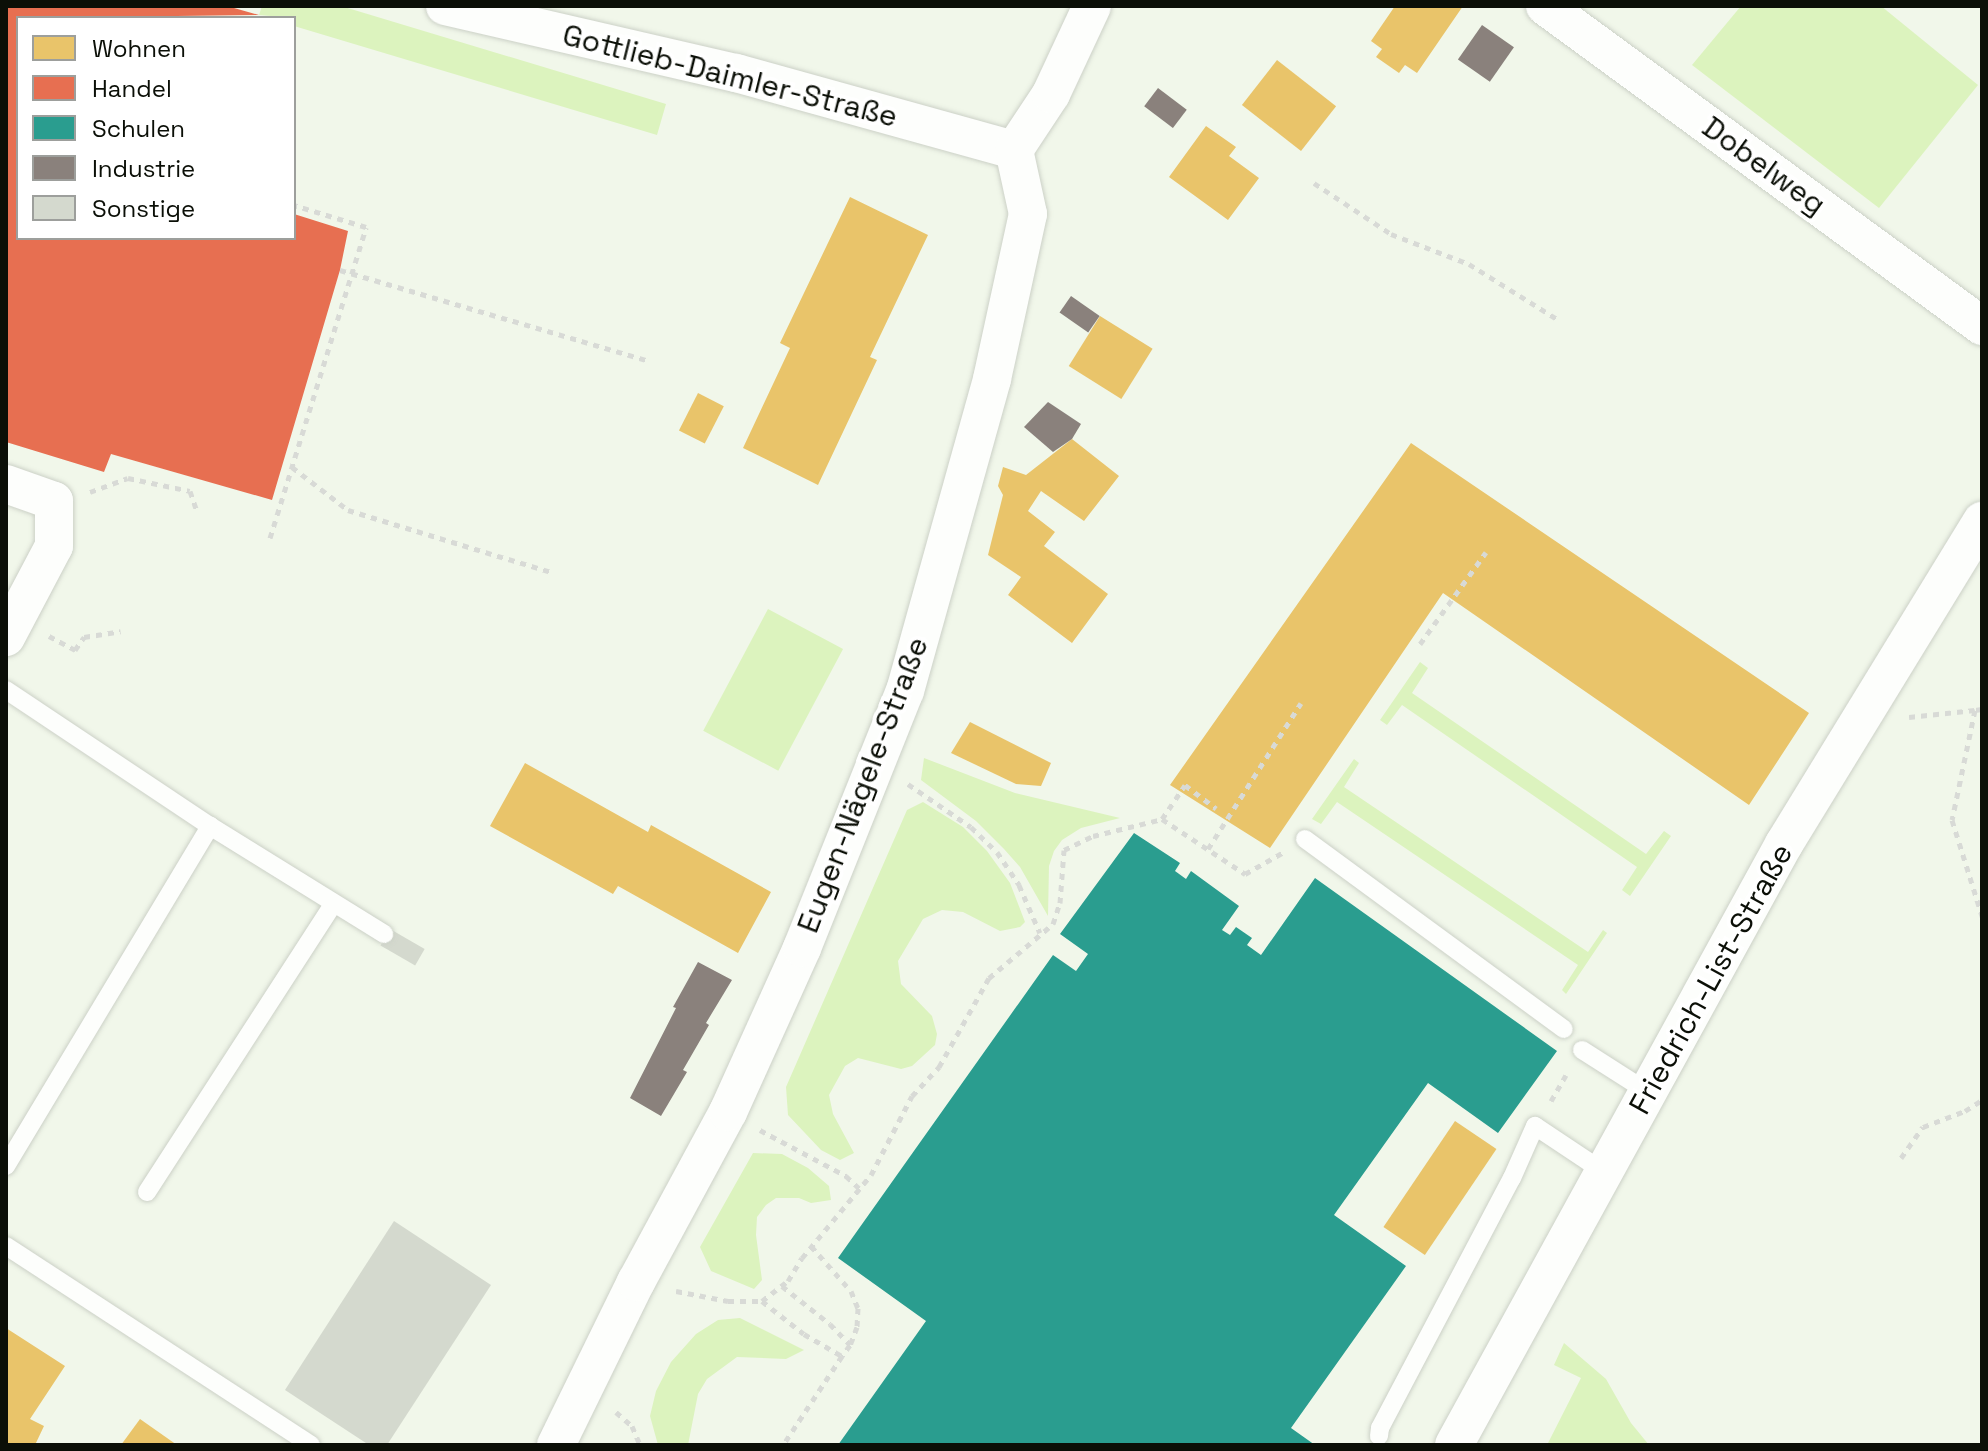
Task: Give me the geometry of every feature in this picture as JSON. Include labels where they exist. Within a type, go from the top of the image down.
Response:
[{"type":"street","name":"Gottlieb-Daimler-Straße","points":[[445,6],[736,73],[1014,150]]},
{"type":"street","points":[[1014,150],[1051,94],[1092,6]]},
{"type":"street","name":"Dobelweg","points":[[1545,6],[1982,326]]},
{"type":"street","name":"Eugen-Nägele-Straße","points":[[556,1445],[636,1282],[728,1112],[802,948],[905,691],[995,364],[1028,214],[1014,150]]},
{"type":"street","points":[[6,484],[54,501],[54,546],[11,628]]},
{"type":"street","name":"Friedrich-List-Straße","points":[[1454,1445],[1856,723],[1982,521]]},
{"type":"lane","points":[[6,690],[210,826],[384,934]]},
{"type":"lane","points":[[6,1166],[210,826]]},
{"type":"lane","points":[[1305,839],[1564,1029]]},
{"type":"lane","points":[[147,1192],[334,903]]},
{"type":"lane","points":[[1582,1050],[1648,1092]]},
{"type":"lane","points":[[1379,1436],[1380,1428],[1512,1178],[1535,1126],[1604,1172]]},
{"type":"lane","points":[[6,1246],[311,1445]]},
{"type":"path","points":[[1314,183],[1391,234],[1469,264],[1557,319]]},
{"type":"path","points":[[270,538],[366,227],[296,206]]},
{"type":"path","points":[[340,270],[650,361]]},
{"type":"path","points":[[292,467],[348,510],[551,572]]},
{"type":"path","points":[[54,501],[113,486],[128,478],[190,491],[197,511]]},
{"type":"path","points":[[1420,644],[1486,552]]},
{"type":"path","points":[[11,628],[75,650],[84,637],[121,631]]},
{"type":"path","points":[[1208,849],[1301,703]]},
{"type":"path","points":[[1856,723],[1979,709],[1952,820],[1982,916]]},
{"type":"path","points":[[875,768],[920,790],[971,827],[997,852],[1019,885],[1040,933]]},
{"type":"path","points":[[636,1282],[728,1301],[762,1301],[782,1286],[871,1175],[912,1096],[939,1067],[989,978],[1053,924],[1060,903],[1064,850],[1093,836],[1162,819],[1185,785],[1216,808]]},
{"type":"path","points":[[1162,819],[1245,874],[1305,839]]},
{"type":"path","points":[[1535,1126],[1582,1050]]},
{"type":"path","points":[[1901,1158],[1923,1127],[1965,1111],[1982,1100]]},
{"type":"path","points":[[728,1112],[846,1176],[859,1188]]},
{"type":"path","points":[[783,1445],[850,1345],[858,1318],[851,1291],[811,1246]]},
{"type":"path","points":[[782,1286],[830,1324],[850,1345]]},
{"type":"path","points":[[762,1301],[804,1334],[842,1356]]},
{"type":"green space","points":[[262,6],[341,6],[666,104],[657,135],[296,27],[296,16],[259,15]]},
{"type":"green space","points":[[1741,6],[1881,6],[1978,85],[1879,208],[1692,65]]},
{"type":"green space","points":[[768,609],[843,649],[778,771],[703,731]]},
{"type":"green space","points":[[1420,662],[1428,668],[1412,693],[1646,854],[1664,831],[1671,836],[1630,896],[1622,890],[1637,867],[1402,705],[1387,725],[1380,720]]},
{"type":"green space","points":[[924,758],[1015,793],[1120,818],[1081,828],[1062,840],[1049,866],[1048,916],[1020,867],[1004,849],[976,821],[921,780]]},
{"type":"green space","points":[[1354,759],[1359,763],[1344,787],[1588,952],[1603,930],[1607,933],[1566,994],[1562,990],[1578,965],[1337,802],[1321,824],[1312,819]]},
{"type":"green space","points":[[923,802],[963,827],[987,851],[1010,883],[1025,922],[1020,927],[1000,931],[963,912],[942,910],[923,919],[898,961],[901,984],[932,1016],[937,1034],[935,1045],[912,1066],[901,1069],[858,1058],[845,1066],[829,1095],[833,1114],[854,1153],[840,1160],[821,1150],[788,1115],[786,1087],[907,810]]},
{"type":"green space","points":[[753,1153],[782,1154],[808,1168],[829,1186],[831,1200],[811,1203],[799,1198],[776,1198],[766,1205],[757,1217],[756,1235],[762,1280],[754,1289],[711,1271],[700,1247]]},
{"type":"green space","points":[[740,1318],[804,1350],[786,1359],[737,1357],[707,1379],[698,1394],[688,1445],[658,1445],[650,1416],[656,1391],[671,1362],[696,1334],[718,1320]]},
{"type":"green space","points":[[1564,1343],[1606,1379],[1631,1423],[1649,1445],[1547,1445],[1581,1378],[1554,1365]]},
{"type":"building: Wohnen","points":[[1395,6],[1463,6],[1417,73],[1405,65],[1399,73],[1376,57],[1382,49],[1371,41]]},
{"type":"building: Wohnen","points":[[1277,60],[1336,106],[1301,151],[1242,105]]},
{"type":"building: Wohnen","points":[[1206,126],[1236,147],[1229,156],[1259,178],[1228,220],[1169,177]]},
{"type":"building: Wohnen","points":[[850,197],[928,235],[870,357],[877,360],[818,485],[743,448],[790,348],[780,343]]},
{"type":"building: Wohnen","points":[[1100,316],[1153,349],[1121,399],[1069,366]]},
{"type":"building: Wohnen","points":[[698,393],[724,406],[705,444],[679,430]]},
{"type":"building: Wohnen","points":[[1072,439],[1119,476],[1084,521],[1041,491],[1028,511],[1055,532],[1044,546],[1108,594],[1072,643],[1008,595],[1021,577],[988,555],[1003,495],[998,486],[1003,467],[1026,475]]},
{"type":"building: Wohnen","points":[[1411,443],[1809,713],[1749,805],[1443,593],[1270,848],[1170,785]]},
{"type":"building: Wohnen","points":[[970,722],[1051,763],[1041,786],[1016,784],[951,753]]},
{"type":"building: Wohnen","points":[[525,763],[648,832],[651,825],[771,892],[738,953],[618,886],[613,894],[490,826]]},
{"type":"building: Wohnen","points":[[1455,1121],[1496,1149],[1425,1255],[1383,1227]]},
{"type":"building: Wohnen","points":[[6,1328],[65,1366],[30,1419],[44,1426],[35,1445],[6,1445]]},
{"type":"building: Wohnen","points":[[140,1419],[177,1445],[121,1445]]},
{"type":"building: Handel","points":[[6,6],[227,6],[259,15],[16,16],[16,240],[296,240],[296,215],[348,231],[340,270],[272,500],[111,454],[104,472],[6,442]]},
{"type":"building: Schulen","points":[[1134,833],[1180,863],[1175,871],[1186,879],[1191,871],[1239,906],[1222,930],[1230,935],[1236,927],[1252,938],[1247,945],[1261,955],[1315,878],[1557,1051],[1498,1133],[1428,1083],[1334,1215],[1406,1266],[1291,1428],[1315,1445],[838,1445],[926,1321],[838,1258],[1053,955],[1076,971],[1088,954],[1060,934]]},
{"type":"building: Industrie","points":[[1482,25],[1514,47],[1490,82],[1458,59]]},
{"type":"building: Industrie","points":[[1158,88],[1187,110],[1173,128],[1144,106]]},
{"type":"building: Industrie","points":[[1071,296],[1100,316],[1088,332],[1060,312]]},
{"type":"building: Industrie","points":[[1048,402],[1081,424],[1072,439],[1053,452],[1024,427]]},
{"type":"building: Industrie","points":[[698,962],[732,980],[706,1023],[709,1025],[683,1070],[687,1072],[661,1116],[630,1098]]},
{"type":"building: Sonstige","points":[[390,929],[425,949],[415,965],[380,945]]},
{"type":"building: Sonstige","points":[[394,1221],[491,1285],[387,1445],[369,1445],[285,1390]]}]
